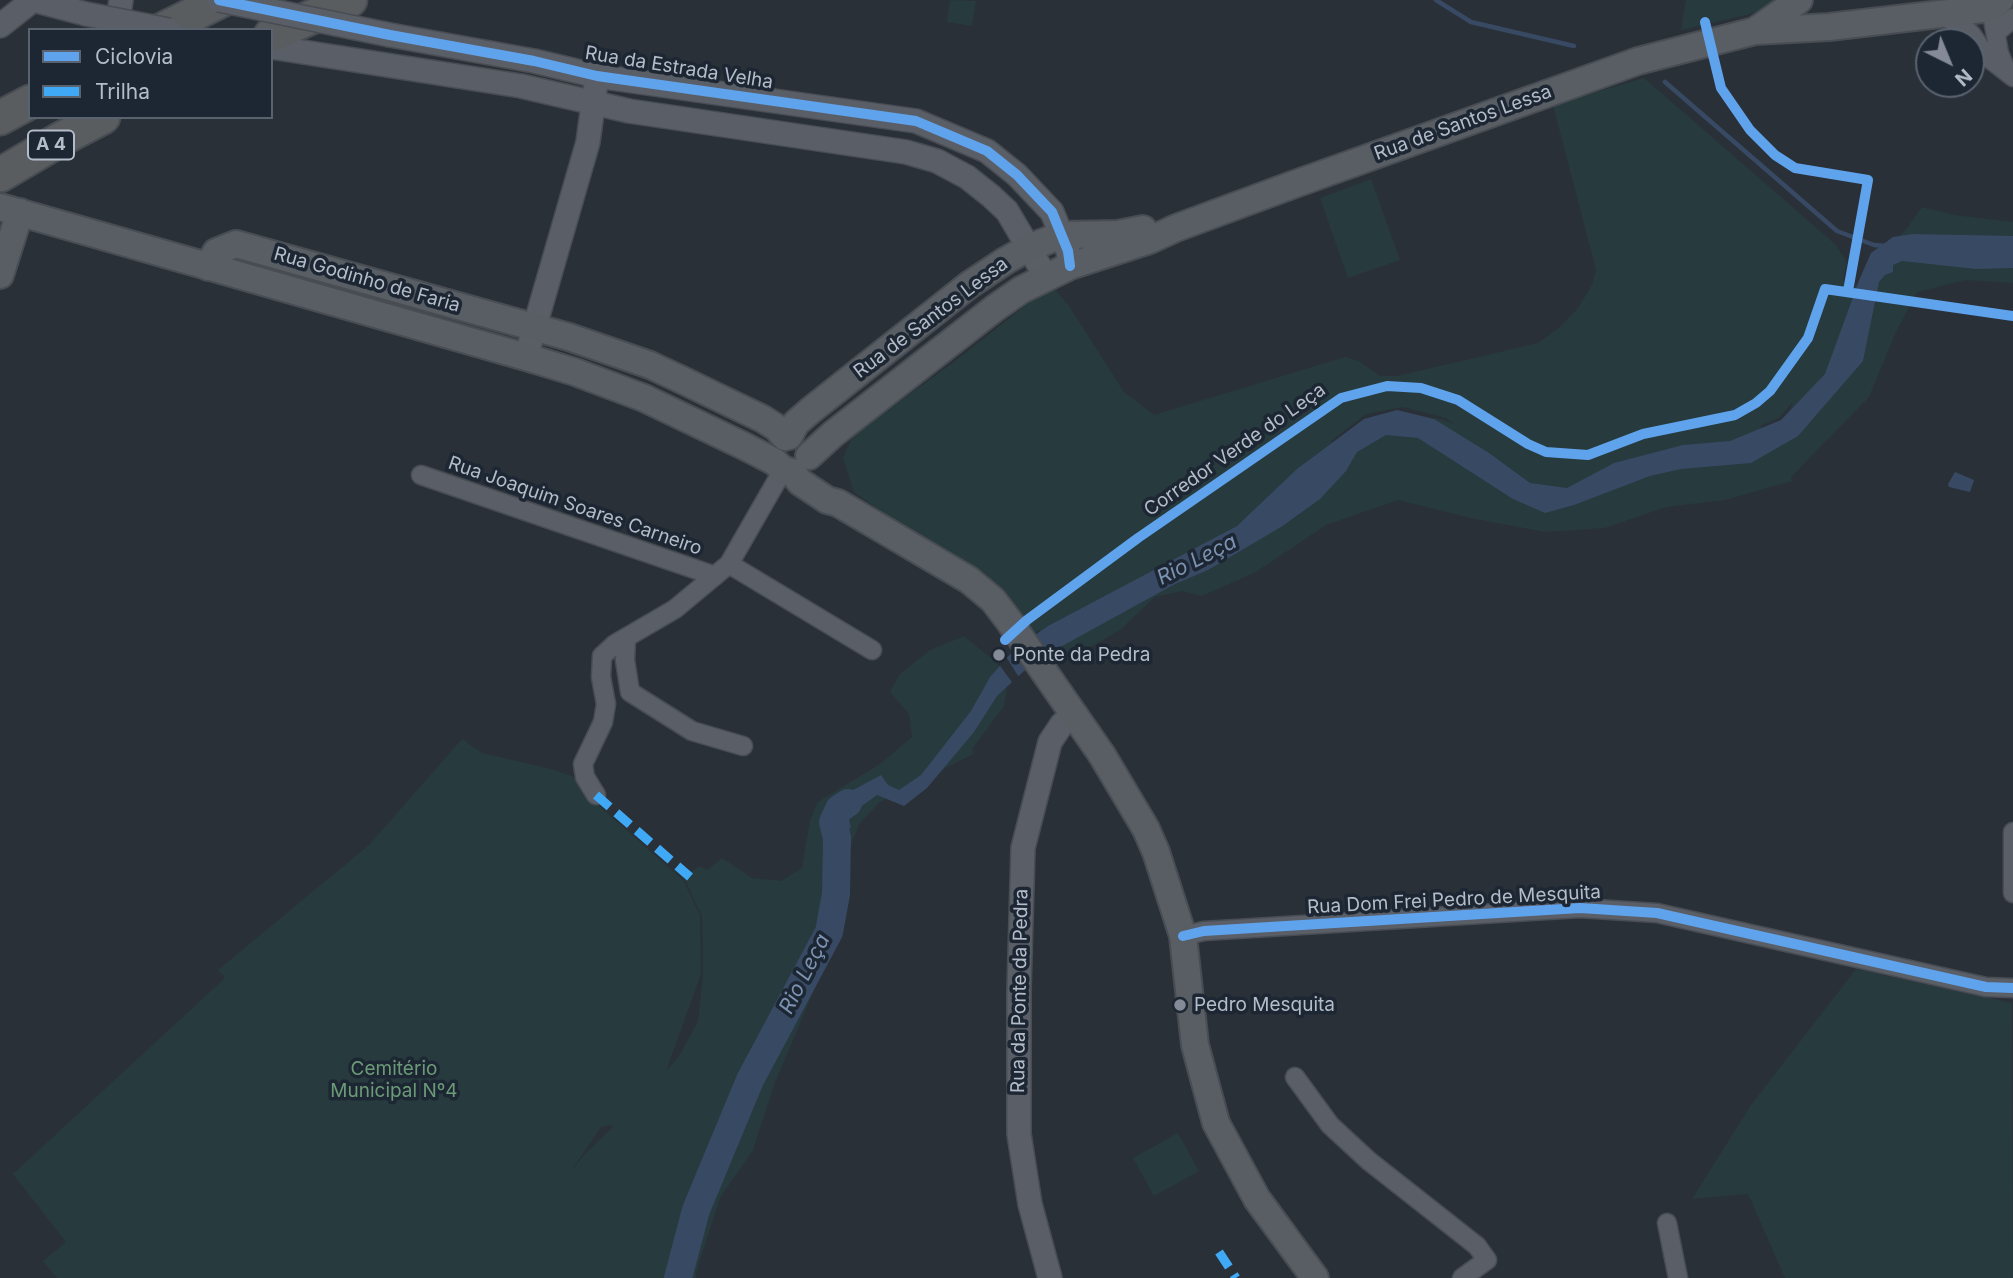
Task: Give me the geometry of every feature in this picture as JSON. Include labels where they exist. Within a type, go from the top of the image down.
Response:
[{"type":"highway","points":[[166,28],[221,0]]},
{"type":"highway","points":[[273,34],[350,0]]},
{"type":"highway","name":"A 4","points":[[0,118],[28,103]]},
{"type":"highway","name":"A 4","points":[[0,174],[99,119]]},
{"type":"main road","name":"Rua de Santos Lessa","points":[[1755,31],[1799,0]]},
{"type":"main road","points":[[1805,0],[1810,16],[1829,27]]},
{"type":"main road","name":"Rua de Santos Lessa","points":[[793,465],[995,308],[1046,277],[1070,266],[1150,240],[1474,118],[1638,61],[1755,31],[1829,27],[1940,14],[2002,12]]},
{"type":"main road","points":[[0,275],[10,210]]},
{"type":"main road","name":"Rua Godinho de Faria","points":[[10,210],[526,357],[644,398],[793,465],[800,482],[827,500],[838,503],[969,580],[993,600],[1009,621],[1102,755],[1146,829],[1183,936],[1195,1045],[1216,1123],[1258,1199],[1315,1278]]},
{"type":"main road","name":"Rua de Santos Lessa","points":[[787,437],[796,423],[969,285],[1028,248],[1062,235],[1118,234],[1155,226],[1176,228]]},
{"type":"main road","name":"Rua Godinho de Faria","points":[[208,267],[216,252],[236,244],[535,327],[650,365],[762,419],[787,437],[804,441],[793,465]]},
{"type":"street","points":[[0,26],[33,0],[86,14],[119,11],[164,28]]},
{"type":"street","name":"Rua da Estrada Velha","points":[[221,0],[534,61],[597,76],[916,121],[987,150],[1017,175],[1052,212],[1062,235],[1070,266]]},
{"type":"street","points":[[2002,12],[1999,53],[2010,74]]},
{"type":"street","points":[[1940,14],[1964,27],[1972,34],[1986,56],[2010,74]]},
{"type":"street","points":[[273,47],[521,86],[594,104],[906,152],[937,161],[967,177],[1007,211],[1046,277]]},
{"type":"street","name":"Rua da Estrada Velha","points":[[535,327],[588,142],[597,76]]},
{"type":"street","points":[[827,140],[831,108]]},
{"type":"street","points":[[526,357],[535,327]]},
{"type":"street","points":[[596,795],[584,776],[583,764],[603,722],[606,704],[601,677],[602,656],[615,644],[675,609],[729,564],[793,465]]},
{"type":"street","name":"Rua Joaquim Soares Carneiro","points":[[421,475],[715,576]]},
{"type":"street","points":[[729,564],[872,650]]},
{"type":"street","points":[[626,638],[625,660],[630,692],[692,732],[743,746]]},
{"type":"street","name":"Rua da Ponte da Pedra","points":[[1050,1278],[1030,1204],[1019,1134],[1018,991],[1023,848],[1050,741],[1062,724],[1074,714]]},
{"type":"street","points":[[2013,832],[2013,893]]},
{"type":"street","name":"Rua Dom Frei Pedro de Mesquita","points":[[1183,936],[1205,931],[1580,908],[1606,909],[1657,913],[1972,984],[2013,988]]},
{"type":"street","points":[[1295,1077],[1330,1125],[1369,1161],[1477,1246],[1487,1260],[1462,1278]]},
{"type":"street","points":[[1667,1223],[1678,1278]]},
{"type":"green space","points":[[950,0],[976,1],[972,26],[947,22]]},
{"type":"green space","points":[[1686,0],[1775,0],[1754,13],[1681,30]]},
{"type":"green space","points":[[1644,78],[1835,244],[1847,262],[1843,279],[1849,296],[1859,280],[1908,227],[1922,207],[1954,215],[2013,222],[2013,283],[1965,280],[1917,292],[1896,332],[1869,397],[1791,477],[1792,481],[1725,500],[1666,507],[1605,528],[1545,532],[1475,519],[1398,500],[1326,525],[1256,572],[1202,596],[1182,591],[1155,597],[1120,630],[1073,657],[1048,642],[1039,630],[1032,634],[986,574],[940,547],[918,538],[854,492],[843,458],[853,435],[954,362],[1051,285],[1069,306],[1124,392],[1154,415],[1345,357],[1359,361],[1380,376],[1397,376],[1538,343],[1560,327],[1578,308],[1592,285],[1596,270],[1553,105]],"holes":[[[1793,402],[1780,432],[1760,426],[1779,418]],[[1403,407],[1446,418],[1455,424],[1437,418],[1384,427],[1330,442],[1366,414]]]},
{"type":"green space","points":[[1371,179],[1400,260],[1348,278],[1320,198]]},
{"type":"green space","name":"Cemitério Municipal Nº4","points":[[964,636],[998,664],[1007,689],[1004,706],[972,749],[973,754],[880,802],[860,823],[833,886],[835,924],[823,969],[774,1085],[753,1150],[720,1198],[696,1278],[57,1278],[43,1261],[66,1242],[13,1174],[225,978],[218,970],[369,845],[462,739],[482,753],[577,778],[598,805],[683,880],[700,915],[701,974],[666,1071],[678,1058],[698,1021],[703,975],[702,916],[686,882],[686,876],[699,866],[707,870],[722,858],[752,878],[781,881],[802,868],[810,820],[818,802],[880,764],[912,737],[909,714],[890,692],[900,674],[930,650]],"holes":[[[601,1127],[613,1127],[585,1154],[571,1171]]]},
{"type":"green space","points":[[1856,969],[2012,1003],[2013,1278],[1785,1278],[1748,1194],[1692,1199],[1751,1105]]},
{"type":"green space","points":[[1178,1133],[1199,1171],[1154,1196],[1133,1158]]},
{"type":"water","points":[[1913,234],[2013,236],[2013,268],[1976,269],[1902,261],[1893,265],[1893,272],[1885,275],[1879,282],[1863,361],[1798,436],[1751,463],[1681,469],[1650,476],[1545,513],[1513,499],[1418,438],[1386,435],[1357,452],[1346,471],[1320,499],[1281,527],[1208,570],[1175,584],[1053,651],[1024,671],[997,696],[974,732],[927,788],[904,806],[877,795],[848,816],[851,828],[826,836],[825,809],[844,795],[881,775],[888,785],[899,790],[921,775],[971,711],[990,677],[1013,651],[1048,626],[1237,526],[1297,469],[1364,419],[1397,410],[1434,419],[1489,453],[1530,483],[1567,488],[1614,463],[1683,445],[1730,441],[1781,420],[1825,374],[1871,253],[1893,237]]},
{"type":"water","points":[[1955,472],[1974,480],[1970,492],[1949,487]]},
{"type":"pier","points":[[1005,655],[1020,679],[1014,685],[998,663]]},
{"type":"waterway","points":[[1436,0],[1471,22],[1574,46]]},
{"type":"waterway","points":[[1665,82],[1837,231],[1874,245],[1886,246]]},
{"type":"waterway","name":"Rio Leça","points":[[678,1278],[696,1210],[750,1080],[829,932],[836,894],[837,838],[833,822],[839,809],[848,803]]},
{"type":"marked path","points":[[596,795],[690,877]]},
{"type":"marked path","points":[[1219,1252],[1236,1278]]},
{"type":"cycle path","points":[[219,0],[534,61],[597,76],[916,121],[987,151],[1017,175],[1052,212],[1068,251],[1070,266]]},
{"type":"cycle path","points":[[1705,22],[1721,88],[1750,130],[1775,155],[1795,168],[1868,180],[1848,291]]},
{"type":"cycle path","name":"Corredor Verde do Leça","points":[[1005,640],[1027,620],[1138,538],[1341,398],[1387,386],[1421,388],[1458,400],[1528,444],[1546,452],[1588,455],[1643,434],[1735,415],[1756,403],[1770,391],[1808,338],[1825,289],[2013,316]]},
{"type":"cycle path","points":[[1183,936],[1204,931],[1580,908],[1657,913],[1986,987],[2013,988]]},
{"type":"place","name":"Ponte da Pedra","points":[[999,655]]},
{"type":"place","name":"Pedro Mesquita","points":[[1180,1005]]}]
